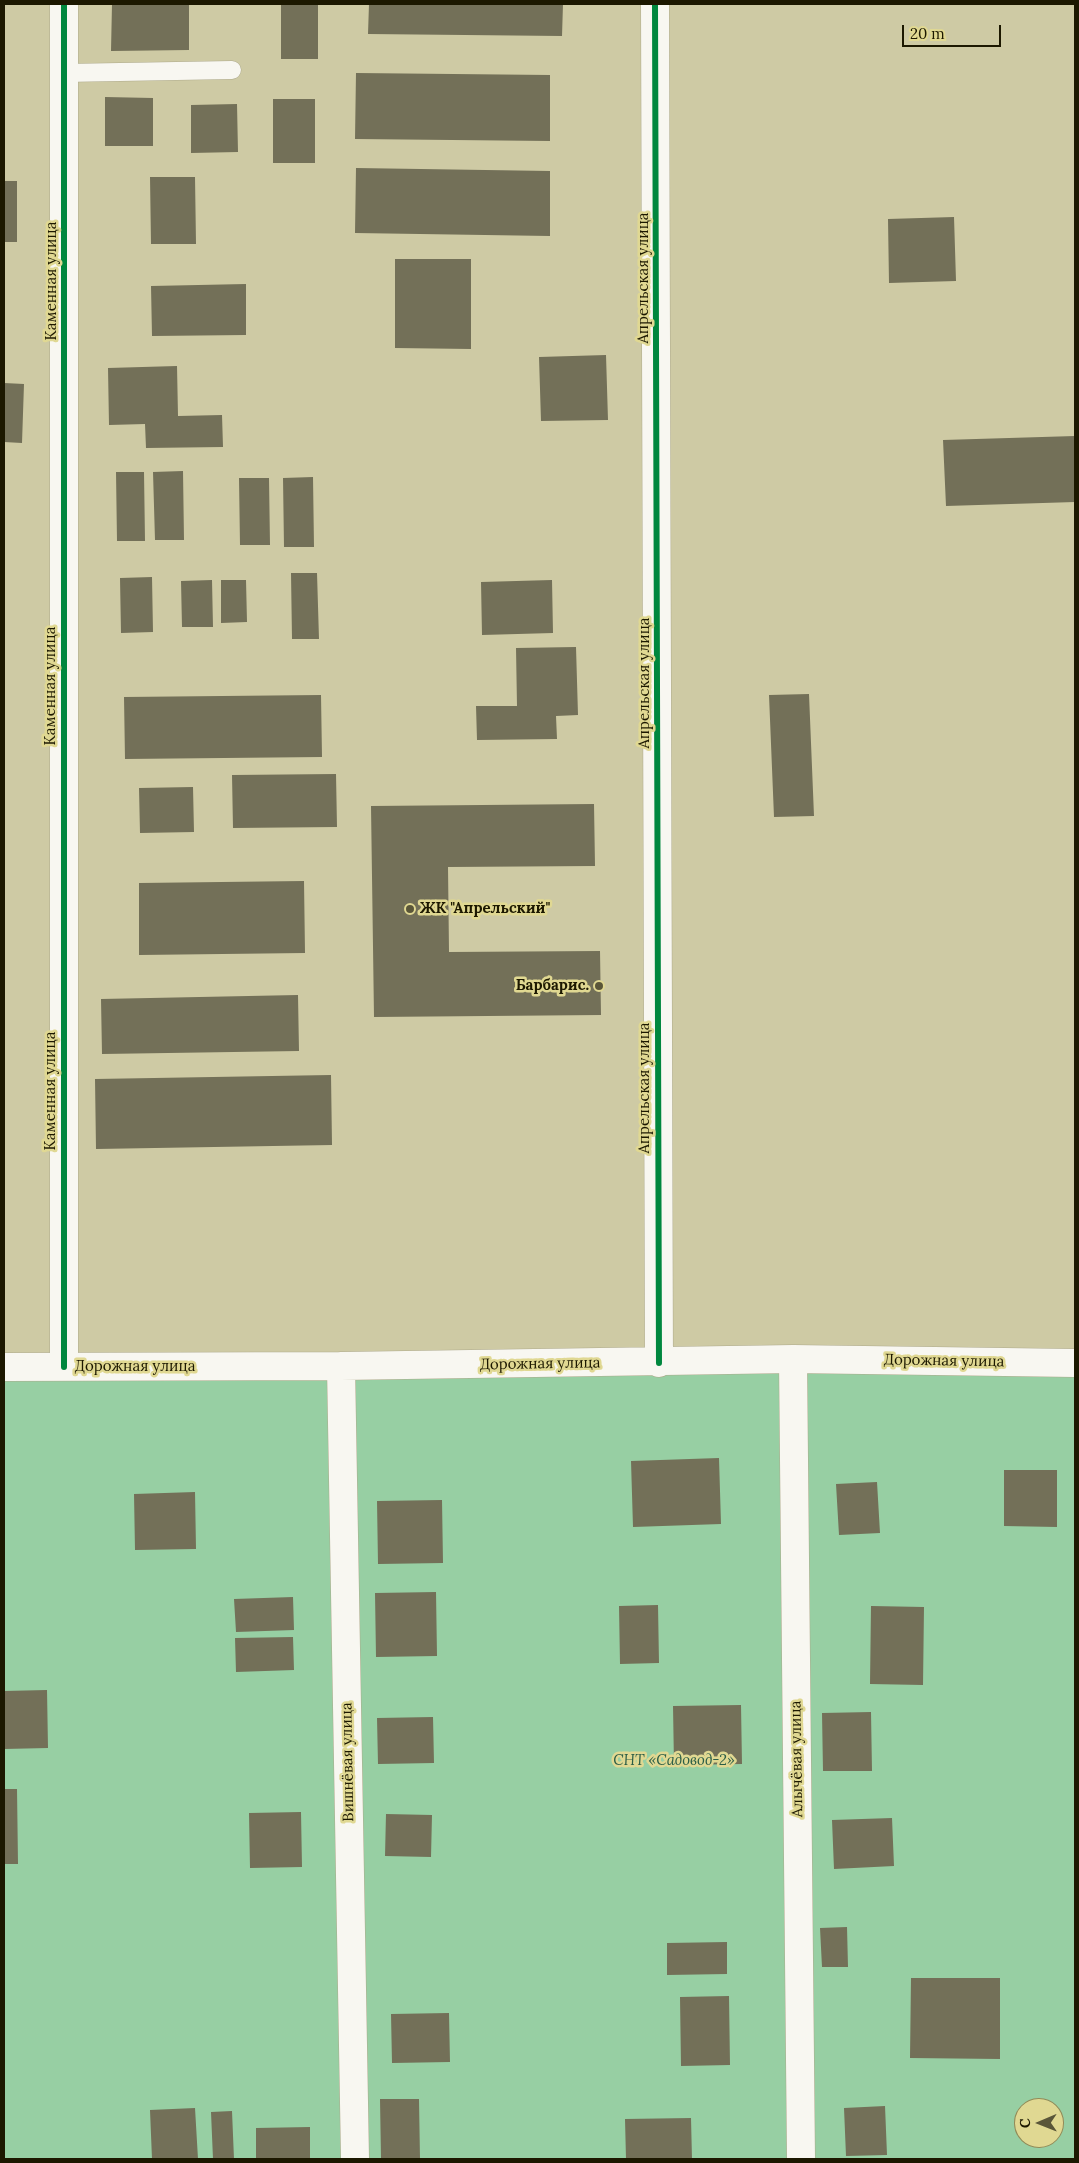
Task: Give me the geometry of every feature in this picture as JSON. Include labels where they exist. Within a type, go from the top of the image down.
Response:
[{"type":"street","name":"Каменная улица","points":[[64,4],[64,1368]]},
{"type":"street","name":"Апрельская улица","points":[[656,4],[659,1362]]},
{"type":"street","name":"Дорожная улица","points":[[4,1367],[341,1366],[793,1359],[1075,1363]]},
{"type":"street","name":"Алычёвая улица","points":[[793,1359],[801,2159]]},
{"type":"street","name":"Вишнёвая улица","points":[[341,1366],[355,2159]]},
{"type":"lane","points":[[64,73],[232,70]]},
{"type":"green space","name":"СНТ «Садовод-2»","points":[[1075,1363],[1075,2159],[4,2159],[4,1367]]},
{"type":"building","points":[[112,4],[189,4],[189,50],[111,51]]},
{"type":"building","points":[[281,4],[318,4],[318,59],[281,59]]},
{"type":"building","points":[[369,4],[563,4],[562,36],[368,34]]},
{"type":"building","points":[[356,73],[550,75],[550,141],[355,139]]},
{"type":"building","points":[[105,97],[153,98],[153,146],[105,146]]},
{"type":"building","points":[[273,99],[315,99],[315,163],[273,163]]},
{"type":"building","points":[[237,104],[238,152],[191,153],[191,105]]},
{"type":"building","points":[[356,168],[550,171],[550,236],[355,233]]},
{"type":"building","points":[[150,177],[195,177],[196,244],[151,244]]},
{"type":"building","points":[[4,181],[17,181],[17,242],[4,242]]},
{"type":"building","points":[[954,217],[956,281],[889,283],[888,219]]},
{"type":"building","points":[[395,259],[471,259],[471,349],[395,348]]},
{"type":"building","points":[[246,284],[246,335],[152,336],[151,286]]},
{"type":"building","points":[[606,355],[608,420],[541,421],[539,357]]},
{"type":"building","points":[[177,366],[178,416],[222,415],[223,447],[146,448],[145,424],[109,425],[108,368]]},
{"type":"building","points":[[4,383],[24,384],[22,443],[4,442]]},
{"type":"building","points":[[1075,436],[1075,502],[946,506],[943,440]]},
{"type":"building","points":[[183,471],[184,540],[155,540],[153,472]]},
{"type":"building","points":[[116,472],[144,472],[145,541],[117,541]]},
{"type":"building","points":[[313,477],[314,547],[284,547],[283,478]]},
{"type":"building","points":[[239,478],[269,478],[270,545],[240,545]]},
{"type":"building","points":[[291,573],[317,573],[319,639],[292,639]]},
{"type":"building","points":[[152,577],[153,632],[121,633],[120,578]]},
{"type":"building","points":[[212,580],[213,627],[182,627],[181,581]]},
{"type":"building","points":[[221,580],[246,580],[247,622],[221,623]]},
{"type":"building","points":[[552,580],[553,633],[482,635],[481,582]]},
{"type":"building","points":[[576,647],[578,715],[556,716],[557,739],[477,740],[476,706],[517,706],[516,648]]},
{"type":"building","points":[[809,694],[814,816],[774,817],[769,695]]},
{"type":"building","points":[[321,695],[322,757],[125,759],[124,697]]},
{"type":"building","points":[[336,774],[337,827],[233,828],[232,775]]},
{"type":"building","points":[[193,787],[194,832],[140,833],[139,788]]},
{"type":"building","name":"ЖК \"Апрельский\"","points":[[594,804],[595,866],[448,867],[449,952],[600,951],[601,1015],[374,1017],[371,806]]},
{"type":"building","points":[[304,881],[305,953],[139,955],[139,883]]},
{"type":"building","points":[[298,995],[299,1051],[102,1054],[101,999]]},
{"type":"building","points":[[331,1075],[332,1145],[96,1149],[95,1079]]},
{"type":"building","points":[[719,1458],[721,1524],[633,1527],[631,1461]]},
{"type":"building","points":[[1004,1470],[1057,1470],[1057,1527],[1004,1526]]},
{"type":"building","points":[[877,1482],[880,1533],[839,1535],[836,1484]]},
{"type":"building","points":[[195,1492],[196,1549],[135,1550],[134,1494]]},
{"type":"building","points":[[442,1500],[443,1563],[378,1564],[377,1501]]},
{"type":"building","points":[[436,1592],[437,1656],[376,1657],[375,1593]]},
{"type":"building","points":[[293,1597],[294,1630],[236,1632],[234,1599]]},
{"type":"building","points":[[658,1605],[659,1663],[620,1664],[619,1606]]},
{"type":"building","points":[[871,1606],[924,1607],[923,1685],[870,1684]]},
{"type":"building","points":[[293,1637],[294,1670],[236,1672],[235,1638]]},
{"type":"building","points":[[47,1690],[48,1748],[4,1749],[4,1691]]},
{"type":"building","points":[[741,1705],[742,1764],[674,1765],[673,1706]]},
{"type":"building","points":[[871,1712],[872,1771],[823,1771],[822,1713]]},
{"type":"building","points":[[433,1717],[434,1763],[378,1764],[377,1718]]},
{"type":"building","points":[[4,1789],[17,1789],[18,1864],[4,1864]]},
{"type":"building","points":[[301,1812],[302,1867],[250,1868],[249,1813]]},
{"type":"building","points":[[386,1814],[432,1815],[431,1857],[385,1856]]},
{"type":"building","points":[[892,1818],[894,1866],[834,1869],[832,1820]]},
{"type":"building","points":[[847,1927],[848,1967],[822,1967],[820,1928]]},
{"type":"building","points":[[727,1942],[727,1974],[667,1975],[667,1943]]},
{"type":"building","points":[[911,1978],[1000,1978],[1000,2059],[910,2058]]},
{"type":"building","points":[[729,1996],[730,2065],[681,2066],[680,1997]]},
{"type":"building","points":[[449,2013],[450,2062],[392,2063],[391,2014]]},
{"type":"building","points":[[380,2099],[419,2099],[420,2159],[381,2159]]},
{"type":"building","points":[[885,2106],[887,2155],[846,2156],[844,2108]]},
{"type":"building","points":[[195,2108],[198,2159],[152,2159],[150,2110]]},
{"type":"building","points":[[232,2111],[234,2159],[213,2159],[211,2112]]},
{"type":"building","points":[[691,2118],[692,2159],[626,2159],[625,2119]]},
{"type":"building","points":[[310,2127],[310,2159],[256,2159],[256,2128]]},
{"type":"cycle path","points":[[64,4],[64,1367]]},
{"type":"cycle path","points":[[655,4],[659,1363]]},
{"type":"place","name":"ЖК \"Апрельский\"","points":[[410,909]]},
{"type":"place","name":"Барбарис.","points":[[599,986]]}]
